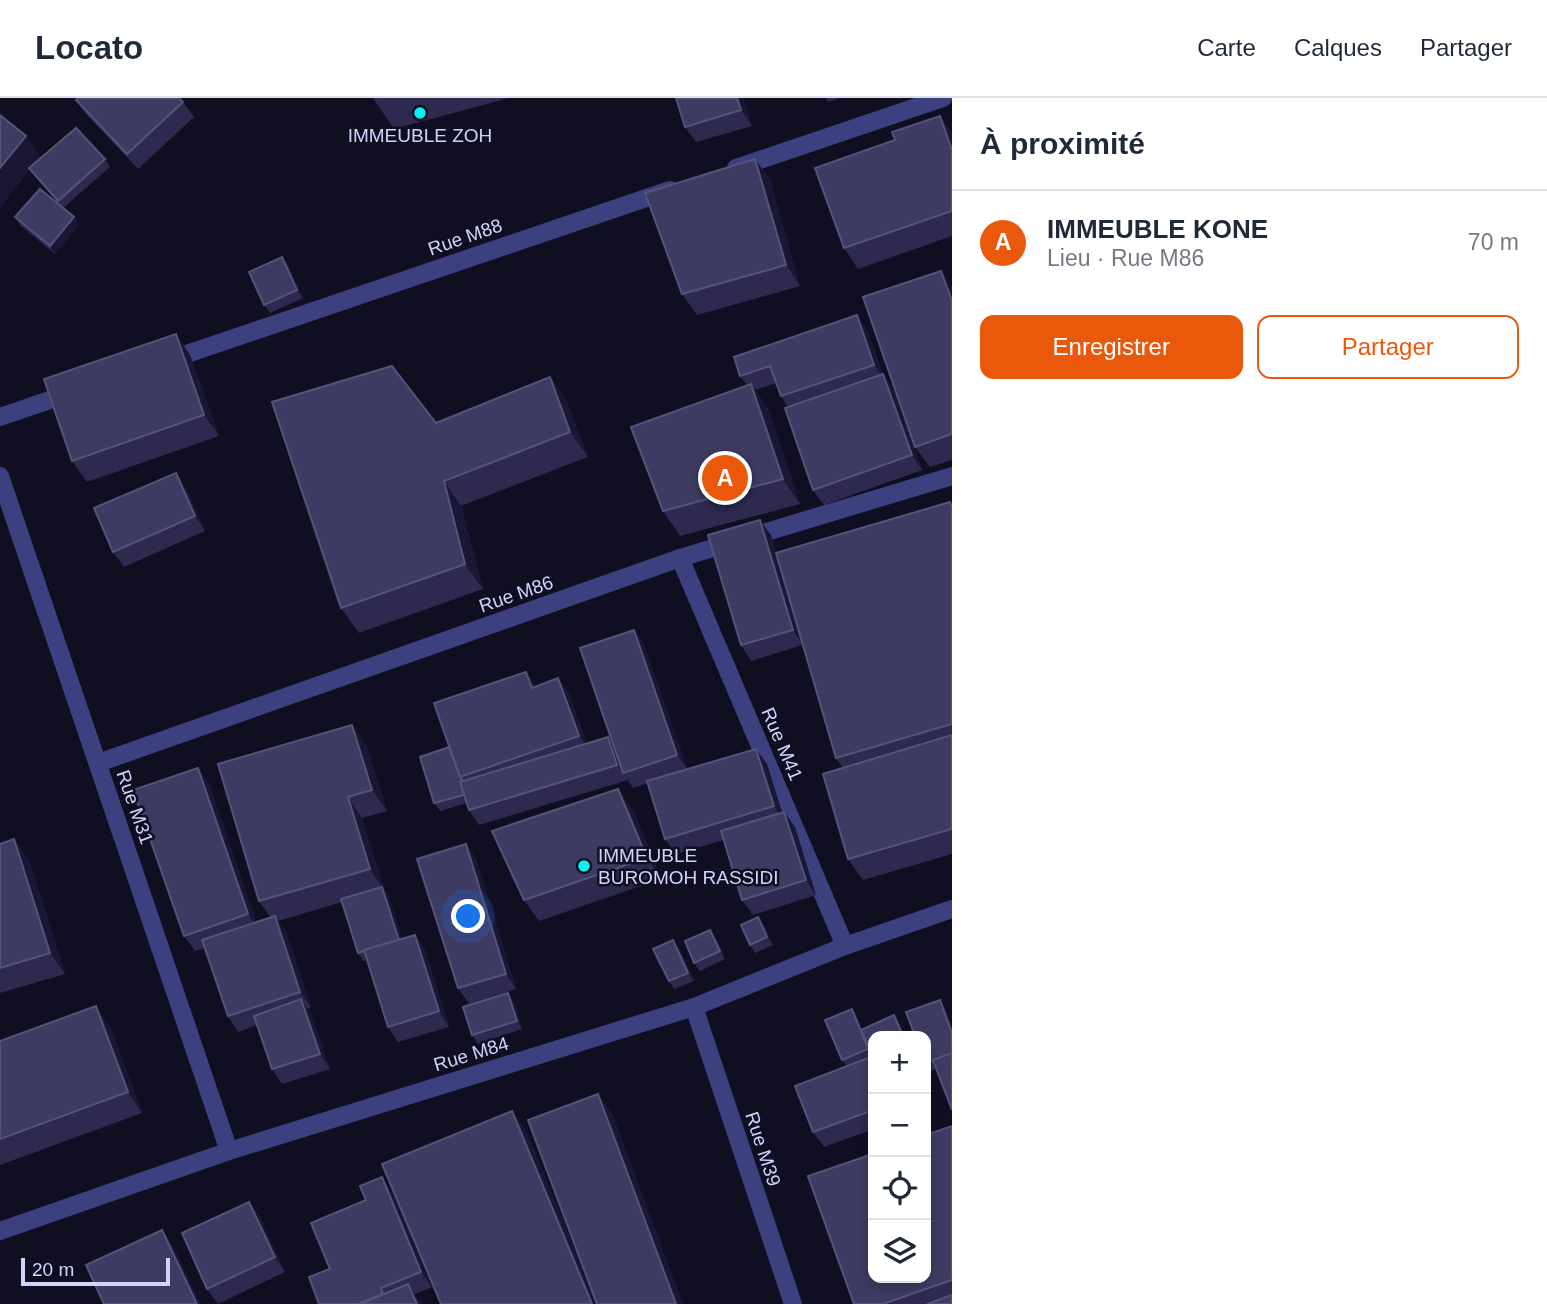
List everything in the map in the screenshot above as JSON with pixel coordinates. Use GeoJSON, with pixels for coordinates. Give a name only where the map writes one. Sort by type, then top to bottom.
{"type":"FeatureCollection","features":[{"type":"Feature","properties":{"kind":"street"},"geometry":{"type":"LineString","coordinates":[[720,173],[943,98]]}},
{"type":"Feature","properties":{"kind":"street","name":"Rue M88"},"geometry":{"type":"LineString","coordinates":[[144,368],[681,187]]}},
{"type":"Feature","properties":{"kind":"street"},"geometry":{"type":"LineString","coordinates":[[0,416],[92,386]]}},
{"type":"Feature","properties":{"kind":"street","name":"Rue M31"},"geometry":{"type":"LineString","coordinates":[[0,476],[229,1151]]}},
{"type":"Feature","properties":{"kind":"street","name":"Rue M86"},"geometry":{"type":"LineString","coordinates":[[98,763],[680,558],[952,477]]}},
{"type":"Feature","properties":{"kind":"street","name":"Rue M41"},"geometry":{"type":"LineString","coordinates":[[680,558],[845,946]]}},
{"type":"Feature","properties":{"kind":"street","name":"Rue M84"},"geometry":{"type":"LineString","coordinates":[[0,1231],[229,1151],[694,1007],[845,946],[952,909]]}},
{"type":"Feature","properties":{"kind":"street","name":"Rue M39"},"geometry":{"type":"LineString","coordinates":[[694,1007],[793,1304]]}},
{"type":"Feature","properties":{"kind":"building"},"geometry":{"type":"Polygon","coordinates":[[[179,98],[183,102],[127,154],[76,100],[179,98]]]}},
{"type":"Feature","properties":{"kind":"building"},"geometry":{"type":"Polygon","coordinates":[[[676,98],[737,98],[741,110],[685,127],[676,98]]]}},
{"type":"Feature","properties":{"kind":"building"},"geometry":{"type":"Polygon","coordinates":[[[0,115],[26,136],[0,168],[0,115]]]}},
{"type":"Feature","properties":{"kind":"building"},"geometry":{"type":"Polygon","coordinates":[[[940,116],[952,150],[952,211],[844,248],[815,168],[895,140],[892,132],[940,116]]]}},
{"type":"Feature","properties":{"kind":"building"},"geometry":{"type":"Polygon","coordinates":[[[76,128],[105,159],[58,201],[29,168],[76,128]]]}},
{"type":"Feature","properties":{"kind":"building"},"geometry":{"type":"Polygon","coordinates":[[[755,159],[786,265],[682,294],[645,193],[755,159]]]}},
{"type":"Feature","properties":{"kind":"building"},"geometry":{"type":"Polygon","coordinates":[[[40,189],[74,217],[50,246],[15,217],[40,189]]]}},
{"type":"Feature","properties":{"kind":"building"},"geometry":{"type":"Polygon","coordinates":[[[282,257],[297,290],[264,305],[249,272],[282,257]]]}},
{"type":"Feature","properties":{"kind":"building"},"geometry":{"type":"Polygon","coordinates":[[[941,271],[952,301],[952,434],[915,447],[863,297],[941,271]]]}},
{"type":"Feature","properties":{"kind":"building"},"geometry":{"type":"Polygon","coordinates":[[[857,315],[874,365],[781,396],[770,366],[740,376],[734,357],[857,315]]]}},
{"type":"Feature","properties":{"kind":"building"},"geometry":{"type":"Polygon","coordinates":[[[176,334],[204,415],[72,461],[44,379],[176,334]]]}},
{"type":"Feature","properties":{"kind":"building"},"geometry":{"type":"Polygon","coordinates":[[[392,366],[436,423],[550,377],[570,432],[444,481],[465,564],[341,608],[272,402],[392,366]]]}},
{"type":"Feature","properties":{"kind":"building"},"geometry":{"type":"Polygon","coordinates":[[[883,374],[912,455],[813,490],[785,408],[883,374]]]}},
{"type":"Feature","properties":{"kind":"building"},"geometry":{"type":"Polygon","coordinates":[[[751,384],[783,479],[663,511],[631,427],[751,384]]]}},
{"type":"Feature","properties":{"kind":"building"},"geometry":{"type":"Polygon","coordinates":[[[176,473],[195,516],[113,552],[94,508],[176,473]]]}},
{"type":"Feature","properties":{"kind":"building"},"geometry":{"type":"Polygon","coordinates":[[[950,502],[952,724],[836,758],[776,553],[950,502]]]}},
{"type":"Feature","properties":{"kind":"building"},"geometry":{"type":"Polygon","coordinates":[[[760,520],[793,630],[741,645],[708,535],[760,520]]]}},
{"type":"Feature","properties":{"kind":"building"},"geometry":{"type":"Polygon","coordinates":[[[634,630],[677,755],[623,773],[580,648],[634,630]]]}},
{"type":"Feature","properties":{"kind":"building"},"geometry":{"type":"Polygon","coordinates":[[[526,672],[532,688],[558,678],[579,736],[460,777],[434,703],[526,672]]]}},
{"type":"Feature","properties":{"kind":"building"},"geometry":{"type":"Polygon","coordinates":[[[352,725],[372,790],[348,797],[370,869],[259,901],[218,764],[352,725]]]}},
{"type":"Feature","properties":{"kind":"building"},"geometry":{"type":"Polygon","coordinates":[[[952,735],[952,829],[848,859],[823,774],[952,735]]]}},
{"type":"Feature","properties":{"kind":"building"},"geometry":{"type":"Polygon","coordinates":[[[608,737],[617,765],[469,810],[460,782],[608,737]]]}},
{"type":"Feature","properties":{"kind":"building"},"geometry":{"type":"Polygon","coordinates":[[[449,747],[463,781],[460,782],[464,795],[434,803],[420,757],[449,747]]]}},
{"type":"Feature","properties":{"kind":"building"},"geometry":{"type":"Polygon","coordinates":[[[756,749],[774,806],[665,839],[647,781],[756,749]]]}},
{"type":"Feature","properties":{"kind":"building"},"geometry":{"type":"Polygon","coordinates":[[[198,768],[248,914],[184,936],[133,790],[198,768]]]}},
{"type":"Feature","properties":{"kind":"building","name":"IMMEUBLE BUROMOH RASSIDI"},"geometry":{"type":"Polygon","coordinates":[[[618,789],[647,858],[524,900],[492,831],[618,789]]]}},
{"type":"Feature","properties":{"kind":"building"},"geometry":{"type":"Polygon","coordinates":[[[784,812],[806,880],[742,900],[721,831],[784,812]]]}},
{"type":"Feature","properties":{"kind":"building"},"geometry":{"type":"Polygon","coordinates":[[[14,839],[50,953],[0,968],[0,844],[14,839]]]}},
{"type":"Feature","properties":{"kind":"building"},"geometry":{"type":"Polygon","coordinates":[[[466,844],[506,974],[458,988],[417,859],[466,844]]]}},
{"type":"Feature","properties":{"kind":"building"},"geometry":{"type":"Polygon","coordinates":[[[382,887],[399,940],[358,953],[341,899],[382,887]]]}},
{"type":"Feature","properties":{"kind":"building"},"geometry":{"type":"Polygon","coordinates":[[[275,916],[300,992],[228,1016],[202,940],[275,916]]]}},
{"type":"Feature","properties":{"kind":"building"},"geometry":{"type":"Polygon","coordinates":[[[758,917],[767,937],[750,945],[741,925],[758,917]]]}},
{"type":"Feature","properties":{"kind":"building"},"geometry":{"type":"Polygon","coordinates":[[[710,930],[720,951],[694,963],[685,941],[710,930]]]}},
{"type":"Feature","properties":{"kind":"building"},"geometry":{"type":"Polygon","coordinates":[[[415,935],[439,1011],[388,1027],[364,950],[415,935]]]}},
{"type":"Feature","properties":{"kind":"building"},"geometry":{"type":"Polygon","coordinates":[[[673,940],[688,973],[669,981],[653,949],[673,940]]]}},
{"type":"Feature","properties":{"kind":"building"},"geometry":{"type":"Polygon","coordinates":[[[508,993],[517,1021],[472,1035],[463,1007],[508,993]]]}},
{"type":"Feature","properties":{"kind":"building"},"geometry":{"type":"Polygon","coordinates":[[[301,999],[320,1054],[272,1069],[254,1016],[301,999]]]}},
{"type":"Feature","properties":{"kind":"building"},"geometry":{"type":"Polygon","coordinates":[[[940,1000],[952,1033],[952,1053],[931,1061],[931,1031],[913,1031],[906,1012],[940,1000]]]}},
{"type":"Feature","properties":{"kind":"building"},"geometry":{"type":"Polygon","coordinates":[[[96,1006],[128,1092],[0,1139],[0,1041],[96,1006]]]}},
{"type":"Feature","properties":{"kind":"building"},"geometry":{"type":"Polygon","coordinates":[[[852,1009],[868,1049],[842,1060],[825,1020],[852,1009]]]}},
{"type":"Feature","properties":{"kind":"building"},"geometry":{"type":"Polygon","coordinates":[[[894,1015],[901,1031],[868,1031],[868,1045],[861,1030],[894,1015]]]}},
{"type":"Feature","properties":{"kind":"building"},"geometry":{"type":"Polygon","coordinates":[[[952,1053],[952,1110],[933,1060],[952,1053]]]}},
{"type":"Feature","properties":{"kind":"building"},"geometry":{"type":"Polygon","coordinates":[[[868,1058],[868,1112],[813,1132],[795,1086],[868,1058]]]}},
{"type":"Feature","properties":{"kind":"building"},"geometry":{"type":"Polygon","coordinates":[[[598,1094],[676,1304],[597,1304],[528,1120],[598,1094]]]}},
{"type":"Feature","properties":{"kind":"building"},"geometry":{"type":"Polygon","coordinates":[[[512,1111],[592,1304],[441,1304],[382,1164],[512,1111]]]}},
{"type":"Feature","properties":{"kind":"building"},"geometry":{"type":"Polygon","coordinates":[[[952,1126],[952,1280],[883,1304],[854,1304],[808,1176],[868,1156],[868,1283],[931,1283],[931,1133],[952,1126]]]}},
{"type":"Feature","properties":{"kind":"building"},"geometry":{"type":"Polygon","coordinates":[[[382,1177],[421,1272],[381,1288],[383,1294],[358,1304],[319,1304],[309,1277],[330,1269],[311,1223],[366,1200],[360,1186],[382,1177]]]}},
{"type":"Feature","properties":{"kind":"building"},"geometry":{"type":"Polygon","coordinates":[[[249,1202],[275,1257],[207,1289],[182,1233],[249,1202]]]}},
{"type":"Feature","properties":{"kind":"building"},"geometry":{"type":"Polygon","coordinates":[[[162,1230],[197,1304],[104,1304],[86,1265],[162,1230]]]}},
{"type":"Feature","properties":{"kind":"building"},"geometry":{"type":"Polygon","coordinates":[[[408,1284],[417,1304],[360,1304],[408,1284]]]}},
{"type":"Feature","properties":{"kind":"building"},"geometry":{"type":"Polygon","coordinates":[[[952,1295],[952,1304],[927,1304],[952,1295]]]}},
{"type":"Feature","properties":{"kind":"place","name":"IMMEUBLE ZOH"},"geometry":{"type":"Point","coordinates":[420,113]}},
{"type":"Feature","properties":{"kind":"place","name":"IMMEUBLE KONE"},"geometry":{"type":"Point","coordinates":[725,478]}},
{"type":"Feature","properties":{"kind":"place","name":"IMMEUBLE BUROMOH RASSIDI"},"geometry":{"type":"Point","coordinates":[584,866]}}]}
